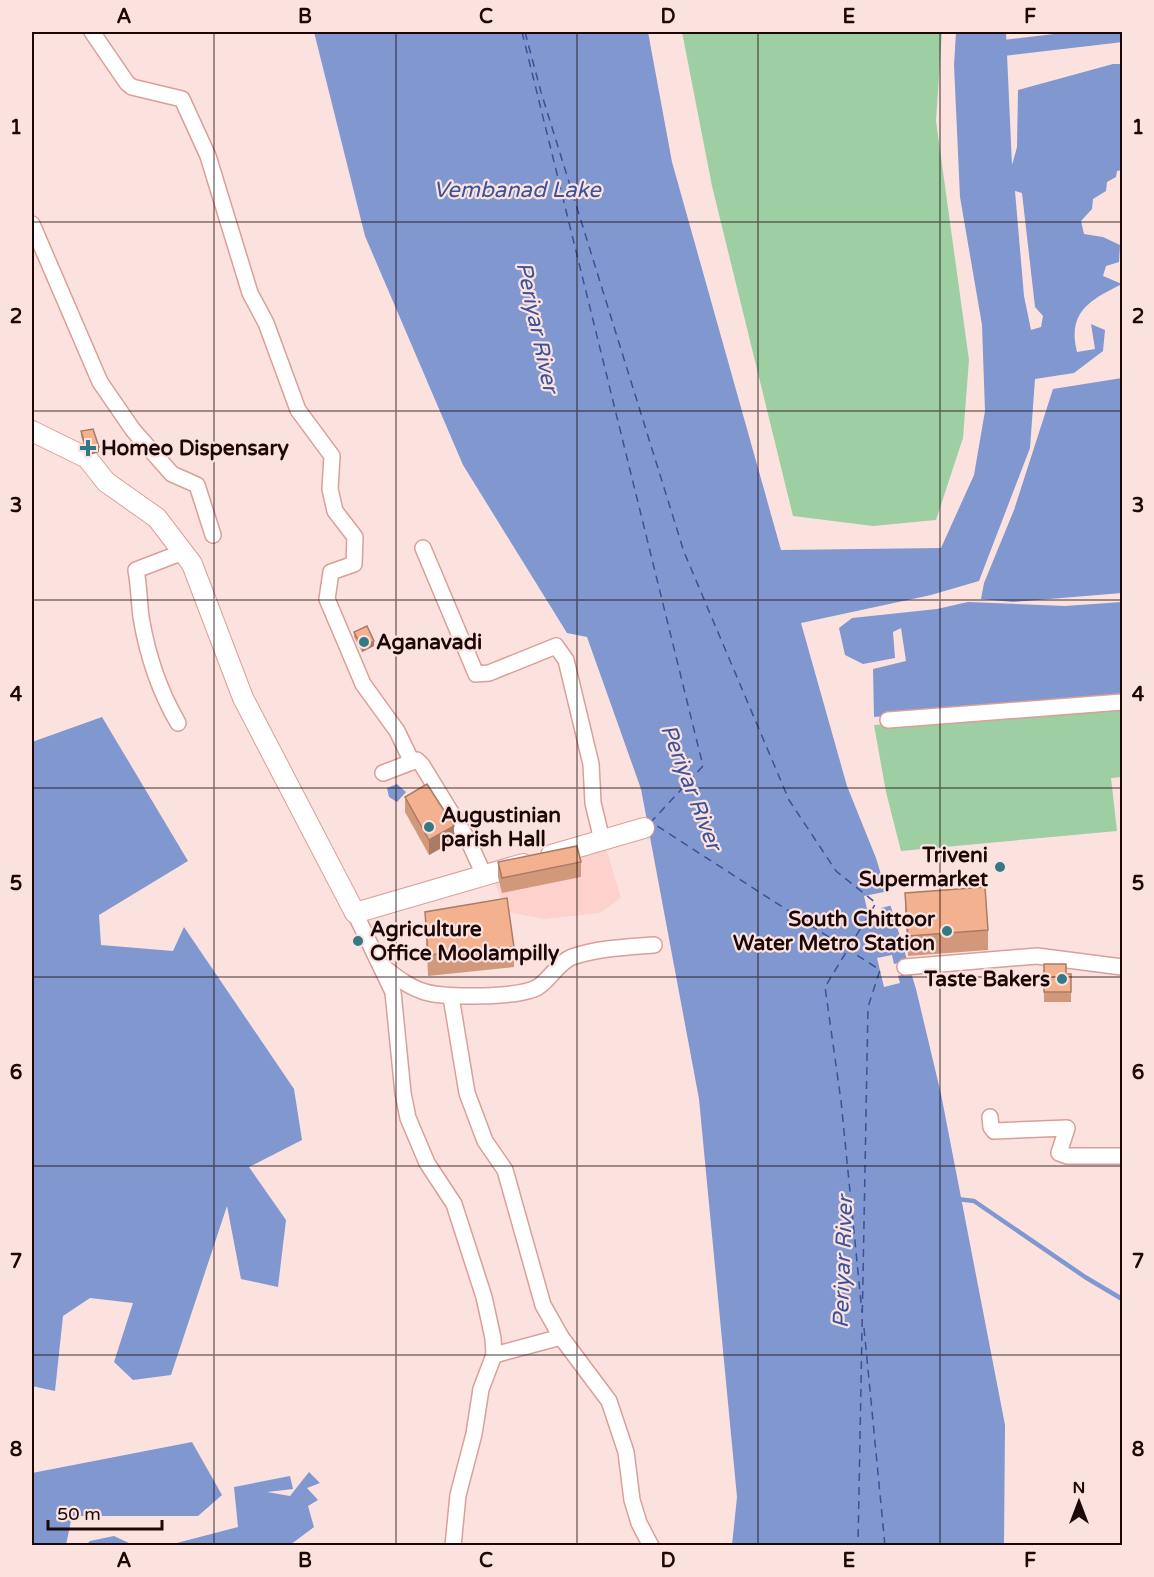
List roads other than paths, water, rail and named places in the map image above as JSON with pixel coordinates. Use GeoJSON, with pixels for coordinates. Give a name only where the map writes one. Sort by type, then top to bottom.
{"type":"FeatureCollection","features":[{"type":"Feature","properties":{"kind":"street"},"geometry":{"type":"LineString","coordinates":[[92,32],[132,87],[182,99],[188,108],[208,156],[250,292],[270,332],[298,410],[332,456],[330,489],[335,512],[356,537],[354,564],[331,572],[327,599],[363,684],[397,731],[412,762]]}},
{"type":"Feature","properties":{"kind":"street"},"geometry":{"type":"LineString","coordinates":[[32,224],[100,382],[133,430],[172,474],[196,485],[213,535]]}},
{"type":"Feature","properties":{"kind":"street"},"geometry":{"type":"LineString","coordinates":[[32,431],[33,434],[87,458],[106,482],[156,518],[192,564],[243,698],[355,913],[393,992],[403,1094],[408,1118],[427,1163],[454,1204],[464,1231],[484,1297],[494,1355],[476,1409],[474,1434],[458,1495],[453,1545]]}},
{"type":"Feature","properties":{"kind":"street"},"geometry":{"type":"LineString","coordinates":[[423,548],[476,674],[489,673],[556,646],[566,660],[591,764],[593,803],[602,840]]}},
{"type":"Feature","properties":{"kind":"street"},"geometry":{"type":"LineString","coordinates":[[178,723],[168,706],[151,654],[141,617],[136,570],[183,552]]}},
{"type":"Feature","properties":{"kind":"street"},"geometry":{"type":"LineString","coordinates":[[888,720],[1122,702]]}},
{"type":"Feature","properties":{"kind":"street"},"geometry":{"type":"LineString","coordinates":[[383,773],[417,760],[422,765],[469,842],[484,875]]}},
{"type":"Feature","properties":{"kind":"street"},"geometry":{"type":"LineString","coordinates":[[355,913],[644,828]]}},
{"type":"Feature","properties":{"kind":"street"},"geometry":{"type":"LineString","coordinates":[[381,966],[405,983],[423,992],[451,997],[510,993],[536,988],[569,958],[627,946],[654,945]]}},
{"type":"Feature","properties":{"kind":"street"},"geometry":{"type":"LineString","coordinates":[[905,967],[1037,956],[1122,967]]}},
{"type":"Feature","properties":{"kind":"street"},"geometry":{"type":"LineString","coordinates":[[451,997],[467,1093],[485,1142],[505,1170],[543,1305],[561,1337],[609,1401],[626,1452],[635,1512],[651,1545]]}},
{"type":"Feature","properties":{"kind":"street"},"geometry":{"type":"LineString","coordinates":[[990,1117],[994,1131],[1067,1128],[1059,1153],[1067,1156],[1122,1156]]}},
{"type":"Feature","properties":{"kind":"street"},"geometry":{"type":"LineString","coordinates":[[494,1355],[561,1337]]}},
{"type":"Feature","properties":{"kind":"water","name":"Vembanad Lake"},"geometry":{"type":"Polygon","coordinates":[[[314,32],[648,32],[672,162],[781,550],[941,548],[974,475],[985,411],[982,325],[960,197],[954,65],[956,32],[1006,32],[1012,165],[1017,147],[1018,90],[1113,64],[1122,64],[1122,170],[1117,171],[1116,177],[1107,182],[1106,191],[1093,199],[1092,209],[1081,221],[1084,234],[1103,237],[1120,245],[1119,262],[1106,266],[1103,276],[1122,284],[1091,302],[1078,317],[1075,327],[1077,352],[1095,349],[1091,324],[1105,330],[1103,351],[1074,373],[1035,379],[1030,448],[979,581],[931,595],[801,623],[847,786],[876,858],[916,989],[941,1094],[1005,1425],[1004,1545],[732,1545],[737,1497],[699,1099],[641,789],[587,637],[567,633],[463,465],[365,236],[314,32]],[[1015,191],[1024,296],[1031,330],[1041,327],[1043,316],[1035,307],[1022,193],[1015,191]]]}},
{"type":"Feature","properties":{"kind":"water"},"geometry":{"type":"Polygon","coordinates":[[[1122,378],[1122,593],[1013,602],[981,599],[984,583],[1014,510],[1053,389],[1122,378]]]}},
{"type":"Feature","properties":{"kind":"water"},"geometry":{"type":"Polygon","coordinates":[[[968,602],[1065,606],[1122,602],[1122,697],[874,717],[873,669],[906,661],[901,628],[893,632],[895,658],[863,664],[845,655],[839,628],[852,618],[937,609],[968,602]]]}},
{"type":"Feature","properties":{"kind":"water"},"geometry":{"type":"Polygon","coordinates":[[[102,717],[188,861],[99,915],[101,945],[173,951],[184,927],[294,1089],[302,1140],[249,1167],[286,1220],[278,1287],[241,1279],[227,1206],[171,1375],[133,1380],[114,1362],[133,1303],[90,1298],[63,1316],[55,1391],[32,1386],[32,742],[102,717]]]}},
{"type":"Feature","properties":{"kind":"water"},"geometry":{"type":"Polygon","coordinates":[[[397,784],[406,792],[397,802],[389,797],[387,788],[397,784]]]}},
{"type":"Feature","properties":{"kind":"water"},"geometry":{"type":"Polygon","coordinates":[[[192,1442],[222,1495],[198,1516],[72,1516],[66,1545],[32,1545],[32,1473],[192,1442]]]}},
{"type":"Feature","properties":{"kind":"water"},"geometry":{"type":"Polygon","coordinates":[[[309,1472],[320,1483],[307,1488],[318,1500],[308,1506],[314,1527],[290,1545],[169,1545],[238,1527],[234,1487],[290,1476],[293,1489],[267,1492],[290,1496],[309,1472]]]}},
{"type":"Feature","properties":{"kind":"water"},"geometry":{"type":"Polygon","coordinates":[[[114,1536],[133,1545],[86,1545],[90,1541],[114,1536]]]}},
{"type":"Feature","properties":{"kind":"waterway"},"geometry":{"type":"LineString","coordinates":[[986,50],[1122,34]]}},
{"type":"Feature","properties":{"kind":"waterway"},"geometry":{"type":"LineString","coordinates":[[957,1199],[974,1201],[1085,1277],[1122,1299]]}},
{"type":"Feature","properties":{"kind":"place","name":"Homeo Dispensary"},"geometry":{"type":"Point","coordinates":[88,448]}},
{"type":"Feature","properties":{"kind":"place","name":"Aganavadi"},"geometry":{"type":"Point","coordinates":[364,642]}},
{"type":"Feature","properties":{"kind":"place","name":"Augustinian parish Hall"},"geometry":{"type":"Point","coordinates":[429,827]}},
{"type":"Feature","properties":{"kind":"place","name":"Triveni Supermarket"},"geometry":{"type":"Point","coordinates":[1000,867]}},
{"type":"Feature","properties":{"kind":"place","name":"South Chittoor Water Metro Station"},"geometry":{"type":"Point","coordinates":[947,931]}},
{"type":"Feature","properties":{"kind":"place","name":"Agriculture Office Moolampilly"},"geometry":{"type":"Point","coordinates":[358,941]}},
{"type":"Feature","properties":{"kind":"place","name":"Taste Bakers"},"geometry":{"type":"Point","coordinates":[1062,979]}},
{"type":"Feature","properties":{"kind":"water label","name":"Periyar River"},"geometry":{"type":"Point","coordinates":[538,327]}},
{"type":"Feature","properties":{"kind":"water label","name":"Periyar River"},"geometry":{"type":"Point","coordinates":[692,787]}},
{"type":"Feature","properties":{"kind":"water label","name":"Periyar River"},"geometry":{"type":"Point","coordinates":[842,1262]}}]}
